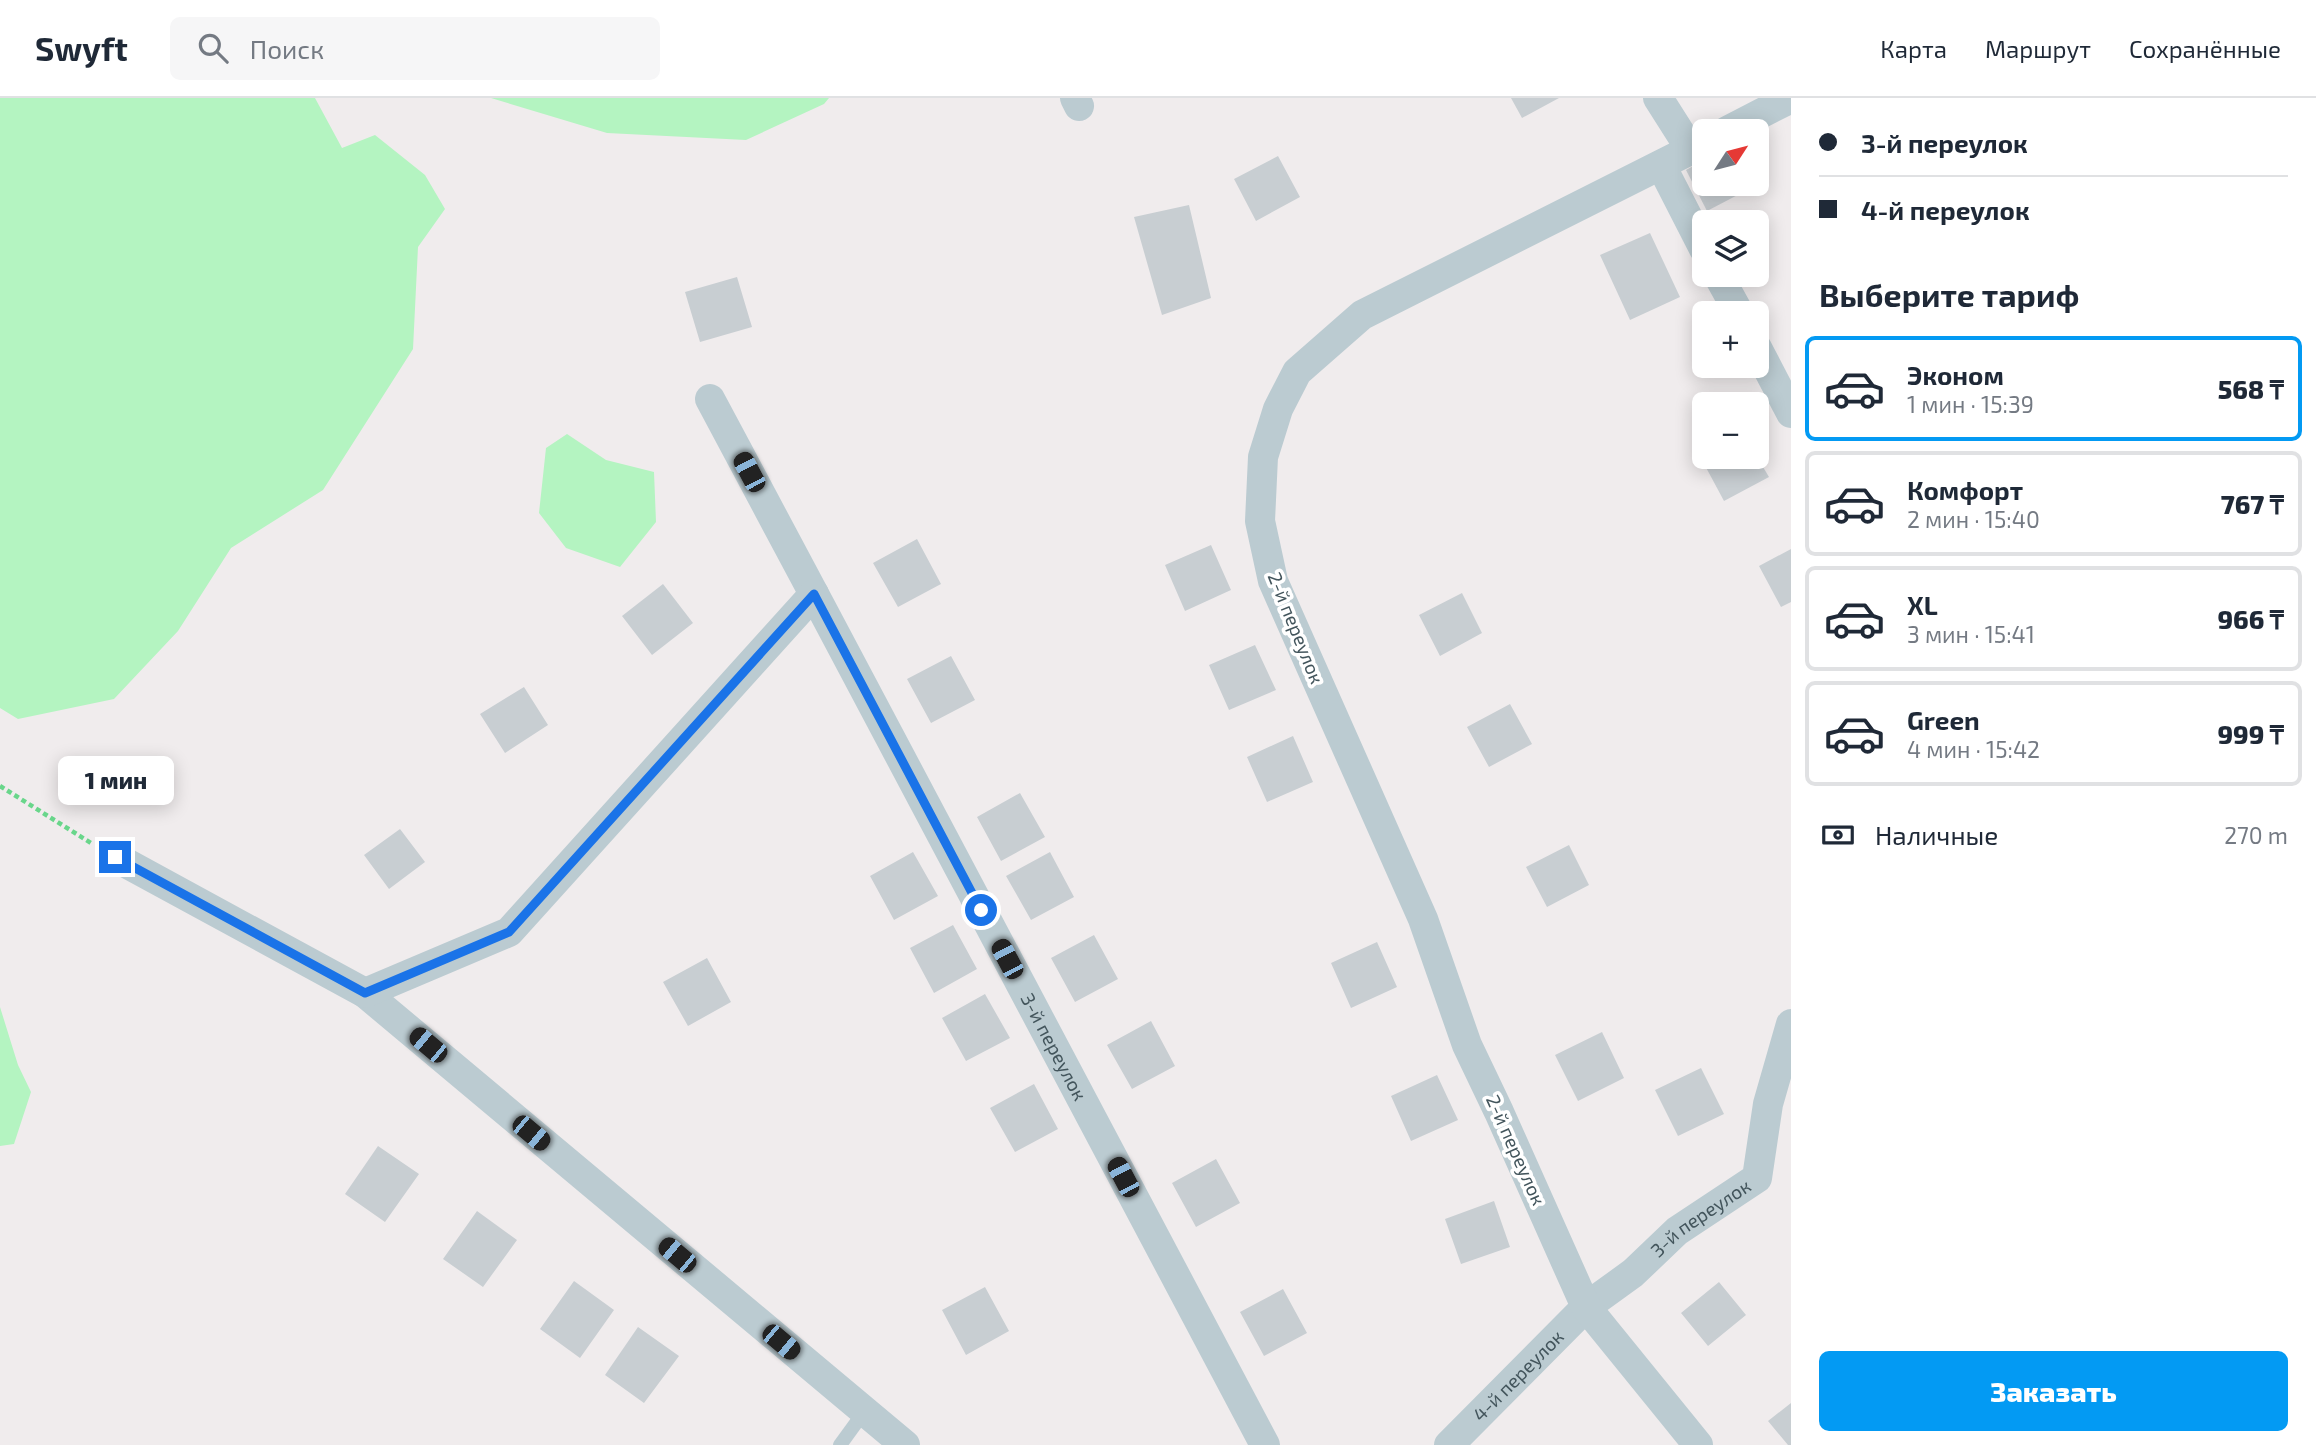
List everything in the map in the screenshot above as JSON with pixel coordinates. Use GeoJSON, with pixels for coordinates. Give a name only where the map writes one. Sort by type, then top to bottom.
{"type":"FeatureCollection","features":[{"type":"Feature","properties":{"kind":"street"},"geometry":{"type":"LineString","coordinates":[[1658,98],[1692,139]]}},
{"type":"Feature","properties":{"kind":"street"},"geometry":{"type":"LineString","coordinates":[[1750,119],[1791,98]]}},
{"type":"Feature","properties":{"kind":"street","name":"2-й переулок"},"geometry":{"type":"LineString","coordinates":[[1692,149],[1362,316],[1297,372],[1278,409],[1263,457],[1261,521],[1273,581],[1423,919],[1467,1045],[1586,1307],[1698,1445]]}},
{"type":"Feature","properties":{"kind":"street"},"geometry":{"type":"LineString","coordinates":[[1661,165],[1692,225]]}},
{"type":"Feature","properties":{"kind":"street"},"geometry":{"type":"LineString","coordinates":[[1769,371],[1791,413]]}},
{"type":"Feature","properties":{"kind":"street","name":"3-й переулок"},"geometry":{"type":"LineString","coordinates":[[710,398],[1265,1445]]}},
{"type":"Feature","properties":{"kind":"street"},"geometry":{"type":"LineString","coordinates":[[365,993],[509,932],[814,594]]}},
{"type":"Feature","properties":{"kind":"street"},"geometry":{"type":"LineString","coordinates":[[115,857],[365,993],[905,1445]]}},
{"type":"Feature","properties":{"kind":"street","name":"3-й переулок"},"geometry":{"type":"LineString","coordinates":[[1586,1307],[1633,1273],[1677,1231],[1757,1178],[1768,1104],[1791,1024]]}},
{"type":"Feature","properties":{"kind":"street","name":"4-й переулок"},"geometry":{"type":"LineString","coordinates":[[1449,1445],[1586,1307]]}},
{"type":"Feature","properties":{"kind":"lane"},"geometry":{"type":"LineString","coordinates":[[840,1445],[864,1412]]}},
{"type":"Feature","properties":{"kind":"path"},"geometry":{"type":"LineString","coordinates":[[0,786],[115,857]]}},
{"type":"Feature","properties":{"kind":"green space"},"geometry":{"type":"Polygon","coordinates":[[[0,98],[315,98],[342,148],[375,135],[425,175],[445,209],[418,247],[413,349],[323,490],[231,548],[178,631],[114,699],[18,719],[0,708],[0,98]]]}},
{"type":"Feature","properties":{"kind":"green space"},"geometry":{"type":"Polygon","coordinates":[[[491,98],[829,98],[824,104],[746,140],[607,133],[491,98]]]}},
{"type":"Feature","properties":{"kind":"green space"},"geometry":{"type":"Polygon","coordinates":[[[567,434],[606,460],[654,472],[656,522],[620,567],[566,548],[539,513],[546,448],[567,434]]]}},
{"type":"Feature","properties":{"kind":"green space"},"geometry":{"type":"Polygon","coordinates":[[[0,1007],[18,1065],[31,1092],[14,1144],[0,1146],[0,1007]]]}},
{"type":"Feature","properties":{"kind":"building"},"geometry":{"type":"Polygon","coordinates":[[[1511,98],[1559,98],[1522,118],[1511,98]]]}},
{"type":"Feature","properties":{"kind":"building"},"geometry":{"type":"Polygon","coordinates":[[[1278,156],[1300,197],[1256,221],[1234,179],[1278,156]]]}},
{"type":"Feature","properties":{"kind":"building"},"geometry":{"type":"Polygon","coordinates":[[[1692,167],[1692,182],[1686,170],[1692,167]]]}},
{"type":"Feature","properties":{"kind":"building"},"geometry":{"type":"Polygon","coordinates":[[[1699,196],[1736,196],[1709,210],[1699,196]]]}},
{"type":"Feature","properties":{"kind":"building"},"geometry":{"type":"Polygon","coordinates":[[[1189,205],[1211,298],[1162,315],[1134,217],[1189,205]]]}},
{"type":"Feature","properties":{"kind":"building"},"geometry":{"type":"Polygon","coordinates":[[[1650,233],[1680,297],[1630,320],[1600,255],[1650,233]]]}},
{"type":"Feature","properties":{"kind":"building"},"geometry":{"type":"Polygon","coordinates":[[[737,277],[752,327],[700,342],[685,292],[737,277]]]}},
{"type":"Feature","properties":{"kind":"building"},"geometry":{"type":"Polygon","coordinates":[[[1707,469],[1764,469],[1769,477],[1724,501],[1707,469]]]}},
{"type":"Feature","properties":{"kind":"building"},"geometry":{"type":"Polygon","coordinates":[[[917,539],[941,584],[898,607],[873,563],[917,539]]]}},
{"type":"Feature","properties":{"kind":"building"},"geometry":{"type":"Polygon","coordinates":[[[1211,545],[1231,590],[1185,611],[1165,565],[1211,545]]]}},
{"type":"Feature","properties":{"kind":"building"},"geometry":{"type":"Polygon","coordinates":[[[1791,549],[1791,602],[1781,607],[1759,566],[1791,549]]]}},
{"type":"Feature","properties":{"kind":"building"},"geometry":{"type":"Polygon","coordinates":[[[663,584],[693,623],[652,655],[622,616],[663,584]]]}},
{"type":"Feature","properties":{"kind":"building"},"geometry":{"type":"Polygon","coordinates":[[[1462,593],[1482,633],[1440,656],[1419,615],[1462,593]]]}},
{"type":"Feature","properties":{"kind":"building"},"geometry":{"type":"Polygon","coordinates":[[[1255,645],[1276,690],[1229,710],[1209,665],[1255,645]]]}},
{"type":"Feature","properties":{"kind":"building"},"geometry":{"type":"Polygon","coordinates":[[[951,656],[975,700],[931,723],[907,679],[951,656]]]}},
{"type":"Feature","properties":{"kind":"building"},"geometry":{"type":"Polygon","coordinates":[[[524,687],[548,725],[505,753],[480,714],[524,687]]]}},
{"type":"Feature","properties":{"kind":"building"},"geometry":{"type":"Polygon","coordinates":[[[1510,704],[1532,744],[1489,767],[1467,727],[1510,704]]]}},
{"type":"Feature","properties":{"kind":"building"},"geometry":{"type":"Polygon","coordinates":[[[1293,736],[1313,782],[1267,802],[1247,757],[1293,736]]]}},
{"type":"Feature","properties":{"kind":"building"},"geometry":{"type":"Polygon","coordinates":[[[1020,793],[1045,837],[1001,861],[977,817],[1020,793]]]}},
{"type":"Feature","properties":{"kind":"building"},"geometry":{"type":"Polygon","coordinates":[[[400,829],[425,862],[389,889],[364,855],[400,829]]]}},
{"type":"Feature","properties":{"kind":"building"},"geometry":{"type":"Polygon","coordinates":[[[1569,845],[1589,885],[1547,907],[1526,867],[1569,845]]]}},
{"type":"Feature","properties":{"kind":"building"},"geometry":{"type":"Polygon","coordinates":[[[913,852],[938,896],[894,920],[870,876],[913,852]]]}},
{"type":"Feature","properties":{"kind":"building"},"geometry":{"type":"Polygon","coordinates":[[[1050,852],[1074,897],[1031,920],[1006,876],[1050,852]]]}},
{"type":"Feature","properties":{"kind":"building"},"geometry":{"type":"Polygon","coordinates":[[[953,925],[977,969],[934,993],[910,948],[953,925]]]}},
{"type":"Feature","properties":{"kind":"building"},"geometry":{"type":"Polygon","coordinates":[[[1094,935],[1118,979],[1075,1002],[1051,958],[1094,935]]]}},
{"type":"Feature","properties":{"kind":"building"},"geometry":{"type":"Polygon","coordinates":[[[1377,942],[1397,987],[1351,1008],[1331,963],[1377,942]]]}},
{"type":"Feature","properties":{"kind":"building"},"geometry":{"type":"Polygon","coordinates":[[[707,958],[731,1002],[688,1026],[663,982],[707,958]]]}},
{"type":"Feature","properties":{"kind":"building"},"geometry":{"type":"Polygon","coordinates":[[[985,994],[1010,1038],[966,1061],[942,1018],[985,994]]]}},
{"type":"Feature","properties":{"kind":"building"},"geometry":{"type":"Polygon","coordinates":[[[1151,1021],[1175,1066],[1132,1089],[1107,1045],[1151,1021]]]}},
{"type":"Feature","properties":{"kind":"building"},"geometry":{"type":"Polygon","coordinates":[[[1602,1032],[1624,1078],[1578,1101],[1555,1055],[1602,1032]]]}},
{"type":"Feature","properties":{"kind":"building"},"geometry":{"type":"Polygon","coordinates":[[[1701,1068],[1724,1114],[1678,1136],[1655,1090],[1701,1068]]]}},
{"type":"Feature","properties":{"kind":"building"},"geometry":{"type":"Polygon","coordinates":[[[1437,1075],[1458,1120],[1411,1141],[1391,1096],[1437,1075]]]}},
{"type":"Feature","properties":{"kind":"building"},"geometry":{"type":"Polygon","coordinates":[[[1034,1084],[1058,1129],[1015,1152],[990,1108],[1034,1084]]]}},
{"type":"Feature","properties":{"kind":"building"},"geometry":{"type":"Polygon","coordinates":[[[378,1146],[419,1174],[385,1222],[345,1194],[378,1146]]]}},
{"type":"Feature","properties":{"kind":"building"},"geometry":{"type":"Polygon","coordinates":[[[1216,1159],[1240,1203],[1196,1227],[1172,1183],[1216,1159]]]}},
{"type":"Feature","properties":{"kind":"building"},"geometry":{"type":"Polygon","coordinates":[[[1494,1201],[1510,1247],[1461,1264],[1445,1219],[1494,1201]]]}},
{"type":"Feature","properties":{"kind":"building"},"geometry":{"type":"Polygon","coordinates":[[[477,1211],[517,1240],[483,1287],[443,1259],[477,1211]]]}},
{"type":"Feature","properties":{"kind":"building"},"geometry":{"type":"Polygon","coordinates":[[[574,1281],[614,1310],[580,1358],[540,1329],[574,1281]]]}},
{"type":"Feature","properties":{"kind":"building"},"geometry":{"type":"Polygon","coordinates":[[[1719,1282],[1746,1315],[1708,1346],[1681,1313],[1719,1282]]]}},
{"type":"Feature","properties":{"kind":"building"},"geometry":{"type":"Polygon","coordinates":[[[985,1287],[1009,1331],[966,1355],[942,1310],[985,1287]]]}},
{"type":"Feature","properties":{"kind":"building"},"geometry":{"type":"Polygon","coordinates":[[[1283,1289],[1307,1333],[1264,1356],[1240,1312],[1283,1289]]]}},
{"type":"Feature","properties":{"kind":"building"},"geometry":{"type":"Polygon","coordinates":[[[638,1327],[679,1356],[644,1403],[605,1375],[638,1327]]]}},
{"type":"Feature","properties":{"kind":"building"},"geometry":{"type":"Polygon","coordinates":[[[1791,1403],[1791,1445],[1788,1445],[1768,1421],[1791,1403]]]}},
{"type":"Feature","properties":{"kind":"route"},"geometry":{"type":"LineString","coordinates":[[115,857],[365,993],[509,932],[814,594],[981,910]]}}]}
